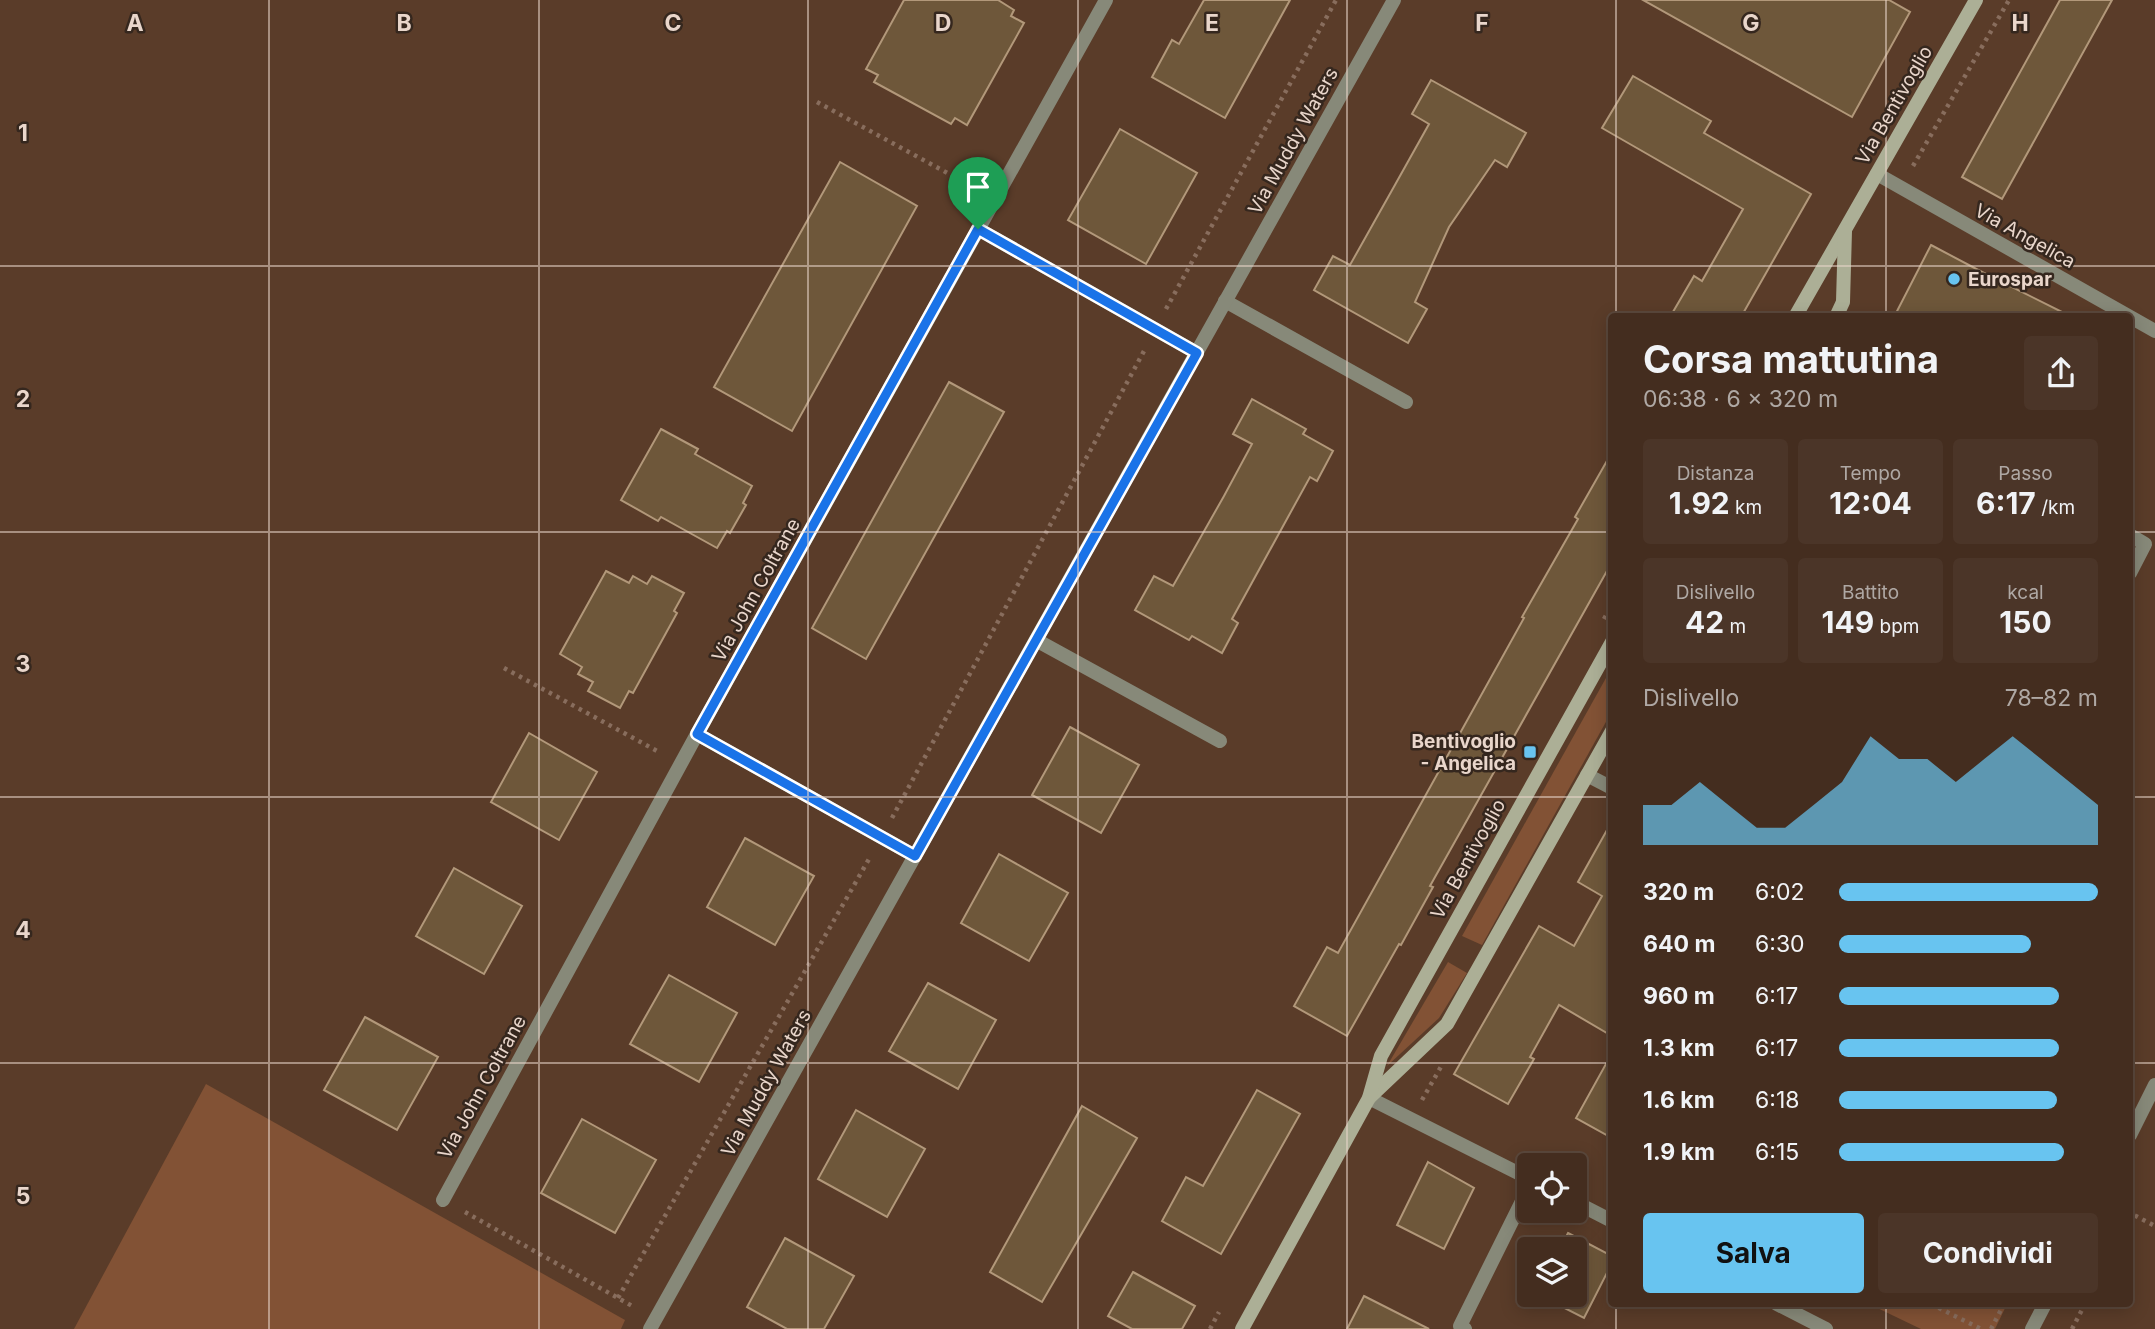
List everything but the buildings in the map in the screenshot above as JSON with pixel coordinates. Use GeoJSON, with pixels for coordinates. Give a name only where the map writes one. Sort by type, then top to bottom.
{"type":"FeatureCollection","features":[{"type":"Feature","properties":{"kind":"street","name":"Via John Coltrane"},"geometry":{"type":"LineString","coordinates":[[443,1200],[697,734],[1106,0]]}},
{"type":"Feature","properties":{"kind":"street","name":"Via Muddy Waters"},"geometry":{"type":"LineString","coordinates":[[653,1324],[1394,0]]}},
{"type":"Feature","properties":{"kind":"street","name":"Via Bentivoglio"},"geometry":{"type":"LineString","coordinates":[[1798,313],[1976,0]]}},
{"type":"Feature","properties":{"kind":"street","name":"Via Angelica"},"geometry":{"type":"LineString","coordinates":[[1877,174],[2123,313]]}},
{"type":"Feature","properties":{"kind":"street"},"geometry":{"type":"LineString","coordinates":[[978,229],[1197,353]]}},
{"type":"Feature","properties":{"kind":"street","name":"Via Bentivoglio"},"geometry":{"type":"LineString","coordinates":[[1838,313],[1843,302],[1845,230]]}},
{"type":"Feature","properties":{"kind":"street"},"geometry":{"type":"LineString","coordinates":[[1225,301],[1406,402]]}},
{"type":"Feature","properties":{"kind":"street","name":"Via Angelica"},"geometry":{"type":"LineString","coordinates":[[2133,319],[2155,331]]}},
{"type":"Feature","properties":{"kind":"street"},"geometry":{"type":"LineString","coordinates":[[2133,537],[2145,544],[2133,567]]}},
{"type":"Feature","properties":{"kind":"street"},"geometry":{"type":"LineString","coordinates":[[1036,640],[1220,741]]}},
{"type":"Feature","properties":{"kind":"street","name":"Via Bentivoglio"},"geometry":{"type":"LineString","coordinates":[[1242,1329],[1370,1098],[1381,1056],[1608,649]]}},
{"type":"Feature","properties":{"kind":"street"},"geometry":{"type":"LineString","coordinates":[[697,734],[915,856]]}},
{"type":"Feature","properties":{"kind":"street","name":"Via Bentivoglio"},"geometry":{"type":"LineString","coordinates":[[1370,1098],[1447,1024],[1608,738]]}},
{"type":"Feature","properties":{"kind":"street"},"geometry":{"type":"LineString","coordinates":[[1587,775],[1608,786]]}},
{"type":"Feature","properties":{"kind":"street"},"geometry":{"type":"LineString","coordinates":[[2133,1129],[2155,1085]]}},
{"type":"Feature","properties":{"kind":"street"},"geometry":{"type":"LineString","coordinates":[[1370,1098],[1517,1172]]}},
{"type":"Feature","properties":{"kind":"street"},"geometry":{"type":"LineString","coordinates":[[1587,1208],[1608,1218]]}},
{"type":"Feature","properties":{"kind":"street"},"geometry":{"type":"LineString","coordinates":[[1465,1329],[1460,1326],[1517,1211]]}},
{"type":"Feature","properties":{"kind":"street"},"geometry":{"type":"LineString","coordinates":[[1783,1307],[1826,1329]]}},
{"type":"Feature","properties":{"kind":"street"},"geometry":{"type":"LineString","coordinates":[[2032,1329],[2043,1307]]}},
{"type":"Feature","properties":{"kind":"path"},"geometry":{"type":"LineString","coordinates":[[618,1298],[881,837],[1336,0]]}},
{"type":"Feature","properties":{"kind":"path"},"geometry":{"type":"LineString","coordinates":[[1900,188],[2009,0]]}},
{"type":"Feature","properties":{"kind":"path"},"geometry":{"type":"LineString","coordinates":[[817,102],[995,200]]}},
{"type":"Feature","properties":{"kind":"path"},"geometry":{"type":"LineString","coordinates":[[504,667],[681,764]]}},
{"type":"Feature","properties":{"kind":"path"},"geometry":{"type":"LineString","coordinates":[[443,1200],[618,1298],[653,1324]]}},
{"type":"Feature","properties":{"kind":"path"},"geometry":{"type":"LineString","coordinates":[[2133,1215],[2155,1226]]}},
{"type":"Feature","properties":{"kind":"path"},"geometry":{"type":"LineString","coordinates":[[1937,1307],[1981,1329]]}},
{"type":"Feature","properties":{"kind":"path"},"geometry":{"type":"LineString","coordinates":[[1991,1329],[2002,1307]]}},
{"type":"Feature","properties":{"kind":"path"},"geometry":{"type":"LineString","coordinates":[[2072,1329],[2083,1307]]}},
{"type":"Feature","properties":{"kind":"shaded area"},"geometry":{"type":"Polygon","coordinates":[[[1608,674],[1608,718],[1482,945],[1462,936],[1608,674]]]}},
{"type":"Feature","properties":{"kind":"shaded area"},"geometry":{"type":"Polygon","coordinates":[[[1448,962],[1467,973],[1439,1018],[1387,1066],[1448,962]]]}},
{"type":"Feature","properties":{"kind":"shaded area"},"geometry":{"type":"Polygon","coordinates":[[[206,1084],[625,1320],[621,1329],[74,1329],[206,1084]]]}},
{"type":"Feature","properties":{"kind":"shaded area"},"geometry":{"type":"Polygon","coordinates":[[[1875,1307],[2006,1307],[1995,1329],[1921,1329],[1875,1307]]]}},
{"type":"Feature","properties":{"kind":"place","name":"Eurospar"},"geometry":{"type":"Point","coordinates":[1954,279]}},
{"type":"Feature","properties":{"kind":"place","name":"Bentivoglio - Angelica"},"geometry":{"type":"Point","coordinates":[1530,752]}},
{"type":"Feature","properties":{"kind":"route"},"geometry":{"type":"LineString","coordinates":[[978,229],[1197,353],[915,856],[697,734],[978,229]]}}]}
